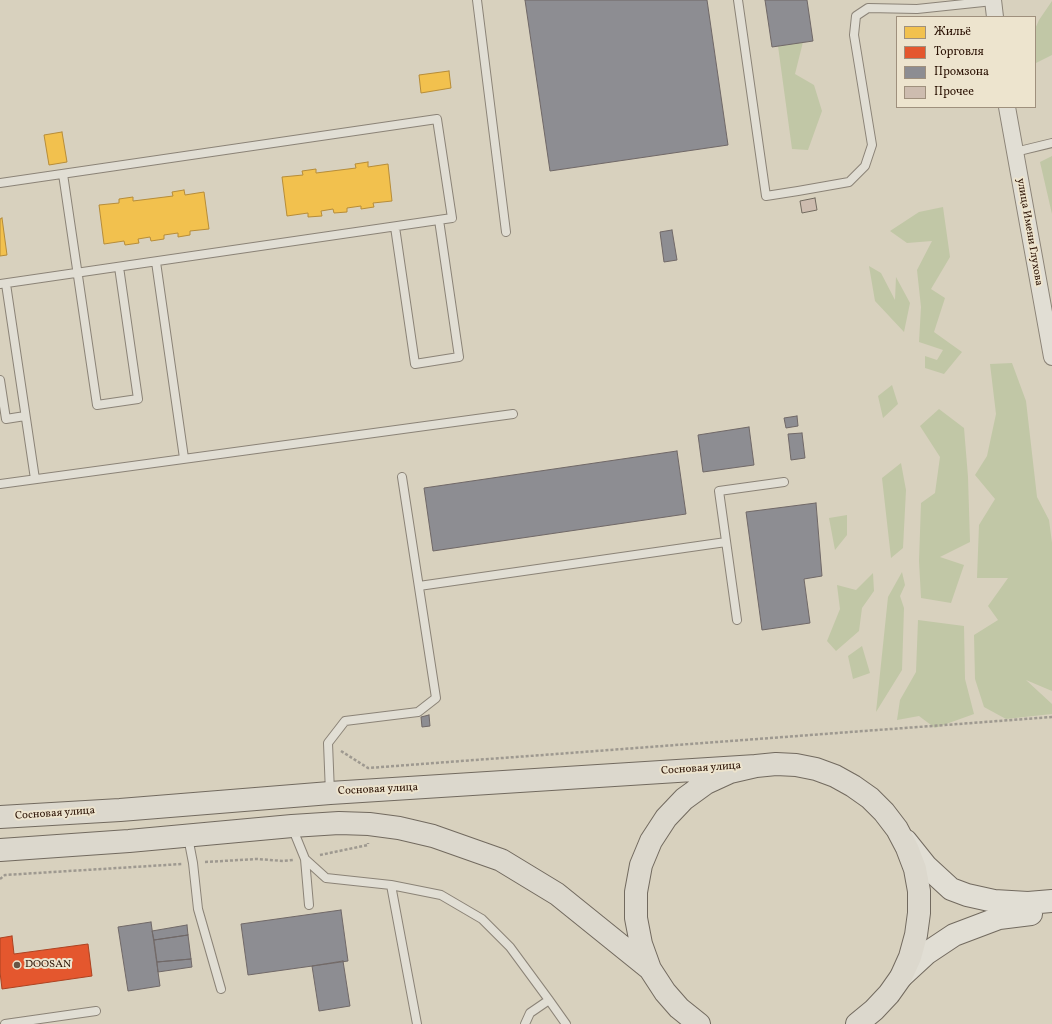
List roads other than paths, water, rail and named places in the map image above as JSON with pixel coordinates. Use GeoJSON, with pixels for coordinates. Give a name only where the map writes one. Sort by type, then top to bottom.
{"type":"FeatureCollection","features":[{"type":"Feature","properties":{"kind":"main road"},"geometry":{"type":"LineString","coordinates":[[699,1024],[679,1008],[665,992],[650,969],[641,944],[636,918],[636,892],[642,866],[651,841],[666,818],[684,799],[706,783],[730,772],[756,766],[776,764],[796,765],[816,769],[835,776],[870,798],[884,812],[897,829],[907,848],[915,869],[919,891],[919,913],[916,935],[910,957],[901,977],[889,994],[874,1010],[856,1024]]}},
{"type":"Feature","properties":{"kind":"main road","name":"Сосновая улица"},"geometry":{"type":"LineString","coordinates":[[0,818],[330,793],[756,766]]}},
{"type":"Feature","properties":{"kind":"main road"},"geometry":{"type":"LineString","coordinates":[[0,850],[339,823],[362,823],[399,828],[433,836],[501,860],[557,894],[650,969]]}},
{"type":"Feature","properties":{"kind":"main road"},"geometry":{"type":"LineString","coordinates":[[665,992],[672,1024]]}},
{"type":"Feature","properties":{"kind":"street"},"geometry":{"type":"LineString","coordinates":[[993,1],[995,16]]}},
{"type":"Feature","properties":{"kind":"street","name":"улица Имени Глухова"},"geometry":{"type":"LineString","coordinates":[[1007,108],[1052,357]]}},
{"type":"Feature","properties":{"kind":"street"},"geometry":{"type":"LineString","coordinates":[[897,829],[926,866],[951,889],[966,895],[994,902],[1028,903],[1052,901]]}},
{"type":"Feature","properties":{"kind":"street"},"geometry":{"type":"LineString","coordinates":[[901,977],[927,953],[954,935],[999,918],[1052,913]]}},
{"type":"Feature","properties":{"kind":"lane"},"geometry":{"type":"LineString","coordinates":[[476,0],[506,232]]}},
{"type":"Feature","properties":{"kind":"lane"},"geometry":{"type":"LineString","coordinates":[[738,0],[766,196],[849,182],[865,166],[872,144],[854,35],[856,16],[868,8],[918,10],[993,1]]}},
{"type":"Feature","properties":{"kind":"lane"},"geometry":{"type":"LineString","coordinates":[[0,183],[437,119],[452,218],[3,284],[34,479]]}},
{"type":"Feature","properties":{"kind":"lane"},"geometry":{"type":"LineString","coordinates":[[1015,152],[1052,143]]}},
{"type":"Feature","properties":{"kind":"lane"},"geometry":{"type":"LineString","coordinates":[[64,174],[97,405],[138,399],[119,267]]}},
{"type":"Feature","properties":{"kind":"lane"},"geometry":{"type":"LineString","coordinates":[[395,227],[415,364],[444,360],[459,357],[439,220]]}},
{"type":"Feature","properties":{"kind":"lane"},"geometry":{"type":"LineString","coordinates":[[156,262],[184,458]]}},
{"type":"Feature","properties":{"kind":"lane"},"geometry":{"type":"LineString","coordinates":[[0,380],[6,419],[25,416]]}},
{"type":"Feature","properties":{"kind":"lane"},"geometry":{"type":"LineString","coordinates":[[0,484],[513,414]]}},
{"type":"Feature","properties":{"kind":"lane"},"geometry":{"type":"LineString","coordinates":[[330,793],[328,743],[345,720],[418,712],[436,698],[402,477]]}},
{"type":"Feature","properties":{"kind":"lane"},"geometry":{"type":"LineString","coordinates":[[737,620],[719,491],[784,482]]}},
{"type":"Feature","properties":{"kind":"lane"},"geometry":{"type":"LineString","coordinates":[[419,586],[726,542]]}},
{"type":"Feature","properties":{"kind":"lane"},"geometry":{"type":"LineString","coordinates":[[292,826],[304,859],[309,905]]}},
{"type":"Feature","properties":{"kind":"lane"},"geometry":{"type":"LineString","coordinates":[[188,836],[193,863],[198,909],[221,989]]}},
{"type":"Feature","properties":{"kind":"lane"},"geometry":{"type":"LineString","coordinates":[[304,859],[326,878],[391,885],[441,895],[482,919],[510,947],[566,1024]]}},
{"type":"Feature","properties":{"kind":"lane"},"geometry":{"type":"LineString","coordinates":[[391,885],[417,1024]]}},
{"type":"Feature","properties":{"kind":"lane"},"geometry":{"type":"LineString","coordinates":[[525,1024],[530,1013],[549,1000]]}},
{"type":"Feature","properties":{"kind":"lane"},"geometry":{"type":"LineString","coordinates":[[5,1024],[96,1011]]}},
{"type":"Feature","properties":{"kind":"place","name":"DOOSAN"},"geometry":{"type":"Point","coordinates":[17,965]}}]}
